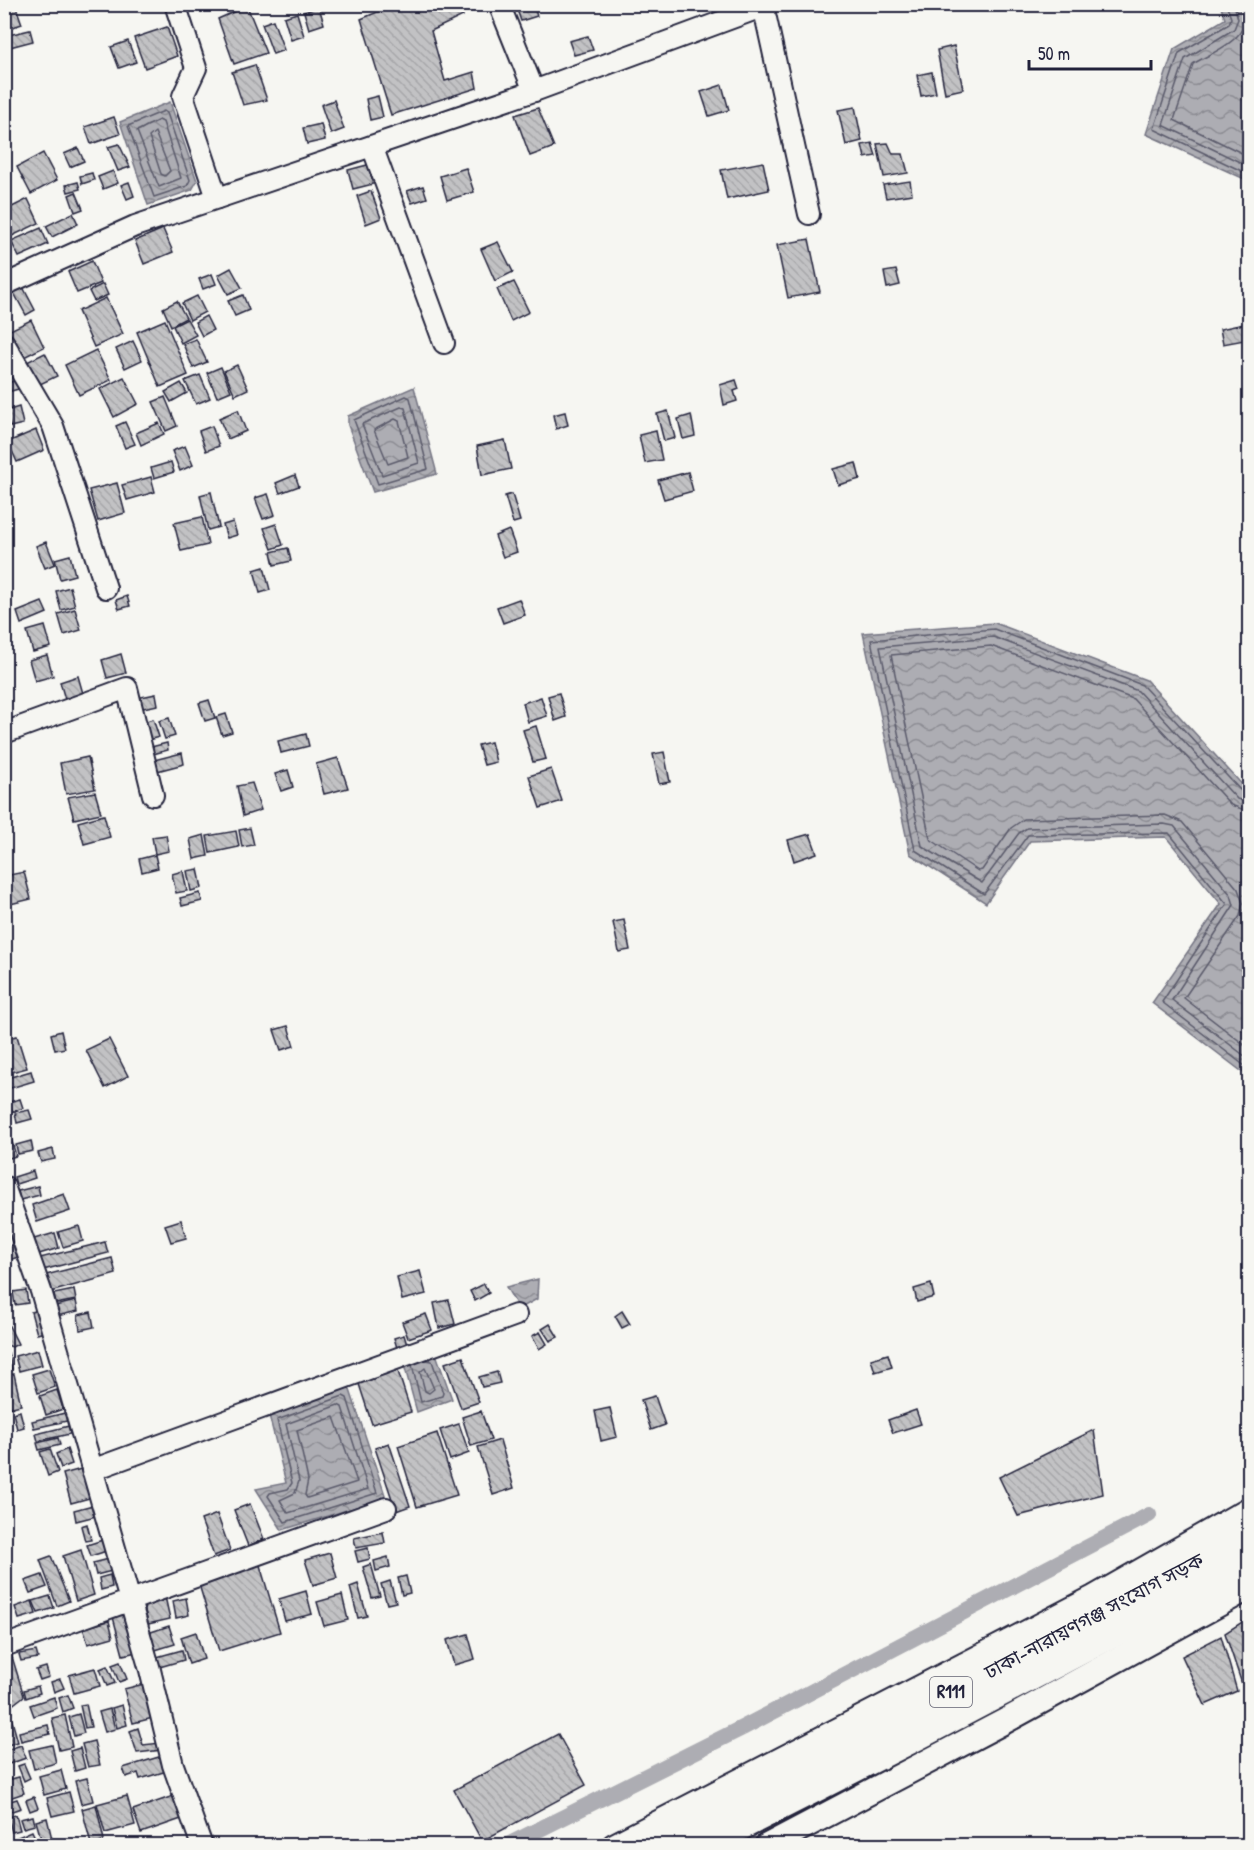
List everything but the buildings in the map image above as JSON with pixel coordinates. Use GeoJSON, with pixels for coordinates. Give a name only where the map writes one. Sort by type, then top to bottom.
{"type":"FeatureCollection","features":[{"type":"Feature","properties":{"kind":"main road","name":"ঢাকা-নারায়ণগঞ্জ সংযোগ সড়ক"},"geometry":{"type":"LineString","coordinates":[[650,1845],[1073,1629],[1250,1534]]}},
{"type":"Feature","properties":{"kind":"main road","name":"ঢাকা-নারায়ণগঞ্জ সংযোগ সড়ক"},"geometry":{"type":"LineString","coordinates":[[699,1845],[921,1733],[1250,1560]]}},
{"type":"Feature","properties":{"kind":"street"},"geometry":{"type":"LineString","coordinates":[[175,4],[196,68],[183,96],[217,198]]}},
{"type":"Feature","properties":{"kind":"street"},"geometry":{"type":"LineString","coordinates":[[499,4],[534,91]]}},
{"type":"Feature","properties":{"kind":"street"},"geometry":{"type":"LineString","coordinates":[[4,285],[135,226],[534,91],[756,9],[762,10],[808,214]]}},
{"type":"Feature","properties":{"kind":"street"},"geometry":{"type":"LineString","coordinates":[[372,146],[444,343]]}},
{"type":"Feature","properties":{"kind":"street"},"geometry":{"type":"LineString","coordinates":[[4,343],[53,426],[106,588]]}},
{"type":"Feature","properties":{"kind":"street"},"geometry":{"type":"LineString","coordinates":[[4,733],[127,688],[153,795]]}},
{"type":"Feature","properties":{"kind":"street"},"geometry":{"type":"LineString","coordinates":[[4,1186],[40,1291],[150,1670],[173,1765],[202,1845]]}},
{"type":"Feature","properties":{"kind":"street"},"geometry":{"type":"LineString","coordinates":[[92,1470],[516,1315]]}},
{"type":"Feature","properties":{"kind":"street"},"geometry":{"type":"LineString","coordinates":[[4,1646],[129,1603],[386,1508]]}},
{"type":"Feature","properties":{"kind":"street"},"geometry":{"type":"LineString","coordinates":[[614,1845],[1094,1598],[1250,1509]]}},
{"type":"Feature","properties":{"kind":"street"},"geometry":{"type":"LineString","coordinates":[[767,1845],[1005,1721],[1250,1587]]}},
{"type":"Feature","properties":{"kind":"water"},"geometry":{"type":"Polygon","coordinates":[[[1220,5],[1249,5],[1249,181],[1146,134],[1174,49],[1225,19],[1220,5]]]}},
{"type":"Feature","properties":{"kind":"water"},"geometry":{"type":"Polygon","coordinates":[[[170,102],[197,181],[192,190],[148,205],[120,122],[170,102]]]}},
{"type":"Feature","properties":{"kind":"water"},"geometry":{"type":"Polygon","coordinates":[[[414,387],[437,474],[373,492],[348,425],[348,416],[414,387]]]}},
{"type":"Feature","properties":{"kind":"water"},"geometry":{"type":"Polygon","coordinates":[[[995,623],[1146,680],[1249,792],[1249,1077],[1152,1003],[1221,904],[1166,837],[1030,841],[986,903],[910,854],[863,633],[995,623]]]}},
{"type":"Feature","properties":{"kind":"water"},"geometry":{"type":"Polygon","coordinates":[[[538,1279],[537,1299],[519,1309],[506,1287],[538,1279]]]}},
{"type":"Feature","properties":{"kind":"water"},"geometry":{"type":"Polygon","coordinates":[[[435,1351],[452,1399],[417,1412],[403,1361],[435,1351]]]}},
{"type":"Feature","properties":{"kind":"water"},"geometry":{"type":"Polygon","coordinates":[[[349,1387],[386,1498],[282,1530],[256,1489],[286,1483],[269,1415],[349,1387]]]}},
{"type":"Feature","properties":{"kind":"waterway"},"geometry":{"type":"LineString","coordinates":[[506,1846],[744,1727],[1149,1515]]}}]}
